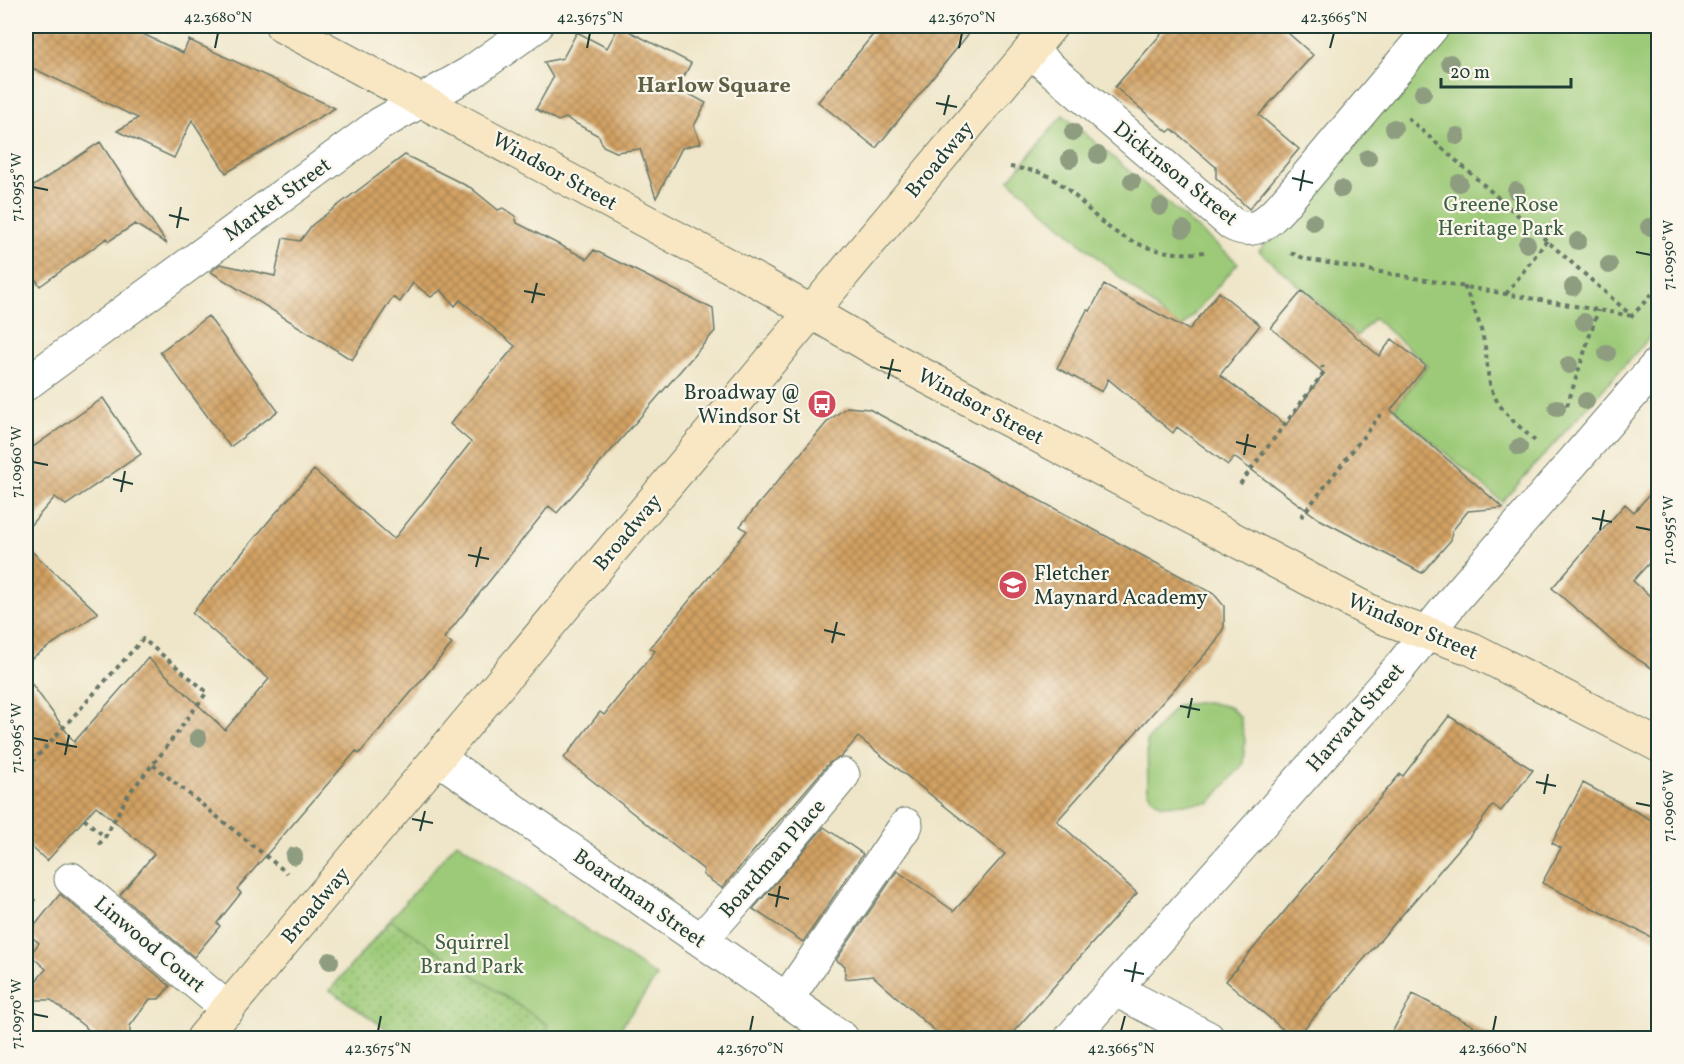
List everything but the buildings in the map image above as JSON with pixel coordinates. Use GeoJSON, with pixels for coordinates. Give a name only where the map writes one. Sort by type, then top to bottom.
{"type":"FeatureCollection","features":[{"type":"Feature","properties":{"kind":"street","name":"Windsor Street"},"geometry":{"type":"LineString","coordinates":[[282,26],[423,100],[812,312],[889,357],[1381,617],[1426,635],[1472,649],[1659,745]]}},
{"type":"Feature","properties":{"kind":"street","name":"Market Street"},"geometry":{"type":"LineString","coordinates":[[26,384],[374,128],[470,73],[536,26]]}},
{"type":"Feature","properties":{"kind":"street","name":"Broadway"},"geometry":{"type":"LineString","coordinates":[[203,1038],[1052,26]]}},
{"type":"Feature","properties":{"kind":"street","name":"Dickinson Street"},"geometry":{"type":"LineString","coordinates":[[1030,51],[1232,224],[1250,227],[1282,206],[1433,26]]}},
{"type":"Feature","properties":{"kind":"street","name":"Harvard Street"},"geometry":{"type":"LineString","coordinates":[[1071,1038],[1426,635],[1659,364]]}},
{"type":"Feature","properties":{"kind":"street","name":"Boardman Street"},"geometry":{"type":"LineString","coordinates":[[438,758],[842,1038]]}},
{"type":"Feature","properties":{"kind":"street","name":"Boardman Place"},"geometry":{"type":"LineString","coordinates":[[700,940],[780,852],[843,775]]}},
{"type":"Feature","properties":{"kind":"street"},"geometry":{"type":"LineString","coordinates":[[786,1000],[906,825]]}},
{"type":"Feature","properties":{"kind":"street","name":"Linwood Court"},"geometry":{"type":"LineString","coordinates":[[71,879],[228,1009]]}},
{"type":"Feature","properties":{"kind":"street"},"geometry":{"type":"LineString","coordinates":[[1114,989],[1208,1038]]}},
{"type":"Feature","properties":{"kind":"path"},"geometry":{"type":"LineString","coordinates":[[1378,92],[1548,239],[1632,316]]}},
{"type":"Feature","properties":{"kind":"path"},"geometry":{"type":"LineString","coordinates":[[1010,168],[1048,176],[1068,189],[1112,230],[1140,245],[1159,251],[1185,254],[1214,249],[1250,227],[1299,257],[1632,316]]}},
{"type":"Feature","properties":{"kind":"path"},"geometry":{"type":"LineString","coordinates":[[1506,294],[1548,239]]}},
{"type":"Feature","properties":{"kind":"path"},"geometry":{"type":"LineString","coordinates":[[1517,266],[1523,270]]}},
{"type":"Feature","properties":{"kind":"path"},"geometry":{"type":"LineString","coordinates":[[1464,286],[1480,324],[1485,346],[1487,378],[1494,395],[1504,410],[1541,446]]}},
{"type":"Feature","properties":{"kind":"path"},"geometry":{"type":"LineString","coordinates":[[1632,316],[1659,286]]}},
{"type":"Feature","properties":{"kind":"path"},"geometry":{"type":"LineString","coordinates":[[1566,410],[1598,310]]}},
{"type":"Feature","properties":{"kind":"path"},"geometry":{"type":"LineString","coordinates":[[1240,484],[1324,372],[1322,366]]}},
{"type":"Feature","properties":{"kind":"path"},"geometry":{"type":"LineString","coordinates":[[1301,517],[1384,410]]}},
{"type":"Feature","properties":{"kind":"path"},"geometry":{"type":"LineString","coordinates":[[26,769],[143,639],[207,692],[153,765],[129,793],[105,837],[71,879]]}},
{"type":"Feature","properties":{"kind":"path"},"geometry":{"type":"LineString","coordinates":[[153,765],[287,873]]}},
{"type":"Feature","properties":{"kind":"path"},"geometry":{"type":"LineString","coordinates":[[84,819],[105,837]]}},
{"type":"Feature","properties":{"kind":"path"},"geometry":{"type":"LineString","coordinates":[[26,999],[26,1011]]}},
{"type":"Feature","properties":{"kind":"green space","name":"Greene Rose Heritage Park"},"geometry":{"type":"Polygon","coordinates":[[[1457,26],[1658,26],[1658,328],[1502,502],[1394,409],[1428,365],[1374,318],[1357,336],[1259,251],[1457,26]]]}},
{"type":"Feature","properties":{"kind":"green space"},"geometry":{"type":"Polygon","coordinates":[[[1063,115],[1238,263],[1180,330],[1009,180],[1063,115]]]}},
{"type":"Feature","properties":{"kind":"green space"},"geometry":{"type":"Polygon","coordinates":[[[1207,702],[1230,707],[1240,717],[1245,740],[1243,764],[1210,803],[1162,805],[1152,798],[1148,789],[1147,741],[1177,705],[1207,702]]]}},
{"type":"Feature","properties":{"kind":"green space","name":"Squirrel Brand Park"},"geometry":{"type":"Polygon","coordinates":[[[457,842],[657,977],[613,1038],[400,1038],[330,990],[457,842]]]}},
{"type":"Feature","properties":{"kind":"green space"},"geometry":{"type":"Polygon","coordinates":[[[391,920],[549,1026],[540,1038],[400,1038],[330,990],[391,920]]]}},
{"type":"Feature","properties":{"kind":"place","name":"Broadway @ Windsor St"},"geometry":{"type":"Point","coordinates":[822,404]}},
{"type":"Feature","properties":{"kind":"place","name":"Fletcher Maynard Academy"},"geometry":{"type":"Point","coordinates":[1013,585]}},
{"type":"Feature","properties":{"kind":"district","name":"Harlow Square"},"geometry":{"type":"Point","coordinates":[714,84]}}]}
